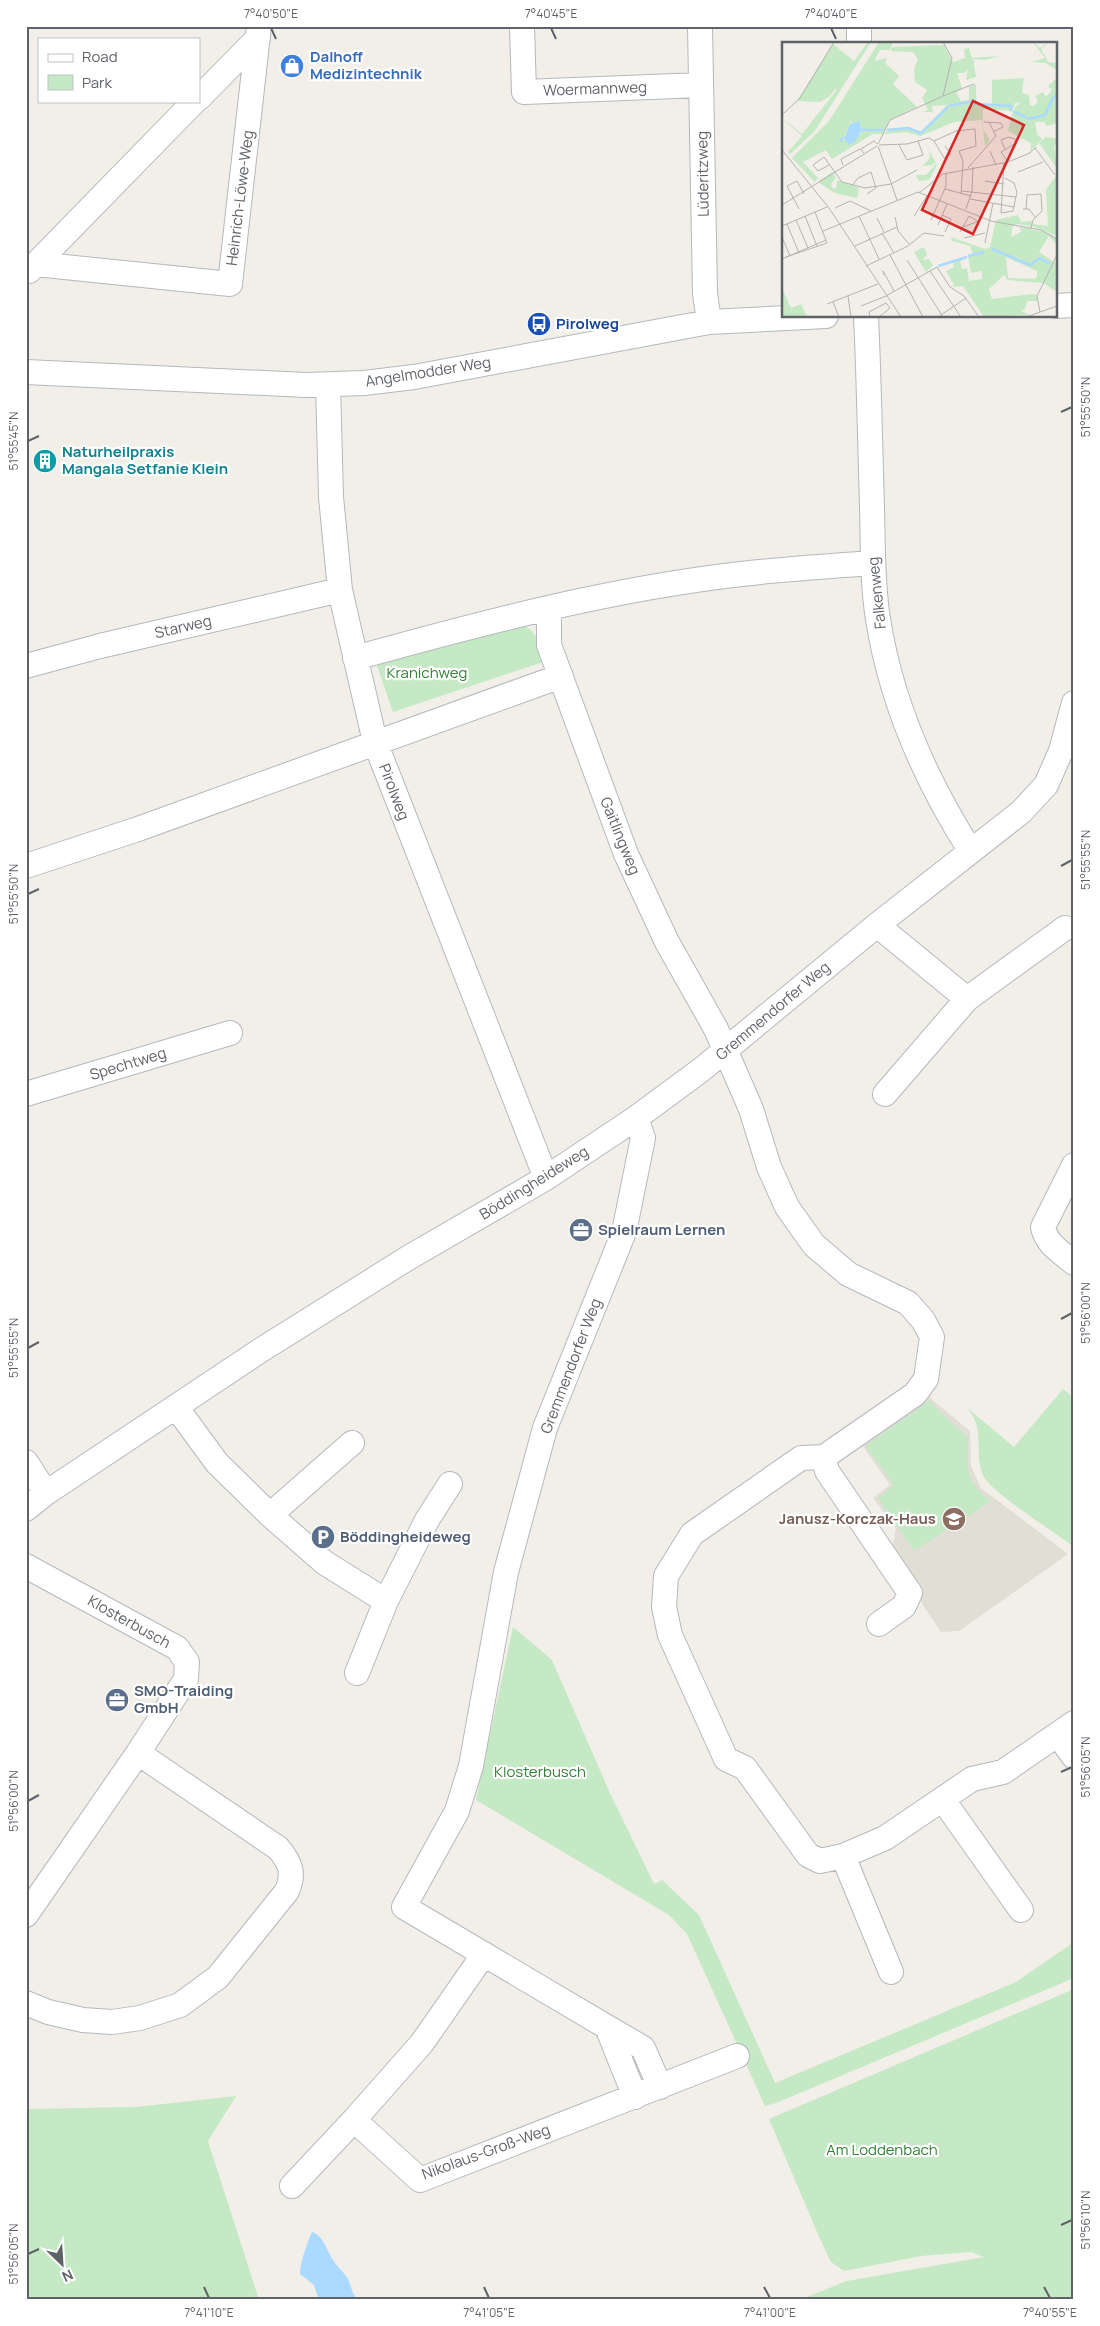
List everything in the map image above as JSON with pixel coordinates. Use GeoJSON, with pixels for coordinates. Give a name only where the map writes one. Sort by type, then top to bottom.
{"type":"FeatureCollection","features":[{"type":"Feature","properties":{"kind":"street","name":"Woermannweg"},"geometry":{"type":"LineString","coordinates":[[522,26],[524,92],[701,85]]}},
{"type":"Feature","properties":{"kind":"street","name":"Lüderitzweg"},"geometry":{"type":"LineString","coordinates":[[700,26],[705,293],[709,322]]}},
{"type":"Feature","properties":{"kind":"street"},"geometry":{"type":"LineString","coordinates":[[859,26],[859,42]]}},
{"type":"Feature","properties":{"kind":"street","name":"Heinrich-Löwe-Weg"},"geometry":{"type":"LineString","coordinates":[[200,97],[258,32]]}},
{"type":"Feature","properties":{"kind":"street","name":"Heinrich-Löwe-Weg"},"geometry":{"type":"LineString","coordinates":[[31,269],[230,284],[258,32]]}},
{"type":"Feature","properties":{"kind":"street","name":"Heinrich-Löwe-Weg"},"geometry":{"type":"LineString","coordinates":[[31,269],[194,102]]}},
{"type":"Feature","properties":{"kind":"street"},"geometry":{"type":"LineString","coordinates":[[1058,306],[1074,305]]}},
{"type":"Feature","properties":{"kind":"street","name":"Angelmodder Weg"},"geometry":{"type":"LineString","coordinates":[[26,372],[328,385],[414,377],[709,322],[787,318]]}},
{"type":"Feature","properties":{"kind":"street","name":"Falkenweg"},"geometry":{"type":"LineString","coordinates":[[866,318],[873,562],[878,619],[900,709],[918,755],[940,800],[970,850]]}},
{"type":"Feature","properties":{"kind":"street","name":"Pirolweg"},"geometry":{"type":"LineString","coordinates":[[328,385],[331,496],[340,590],[375,742],[546,1178]]}},
{"type":"Feature","properties":{"kind":"street"},"geometry":{"type":"LineString","coordinates":[[355,658],[454,630],[635,591],[740,574],[873,562]]}},
{"type":"Feature","properties":{"kind":"street","name":"Starweg"},"geometry":{"type":"LineString","coordinates":[[26,666],[100,646],[340,590]]}},
{"type":"Feature","properties":{"kind":"street","name":"Gaitlingweg"},"geometry":{"type":"LineString","coordinates":[[549,609],[549,645],[591,765],[626,854],[667,942],[716,1029],[751,1109],[770,1168],[787,1207],[814,1245],[848,1274],[908,1303],[922,1320],[932,1337],[926,1379],[915,1394],[824,1457]]}},
{"type":"Feature","properties":{"kind":"street"},"geometry":{"type":"LineString","coordinates":[[26,866],[138,829],[561,676]]}},
{"type":"Feature","properties":{"kind":"street","name":"Gremmendorfer Weg"},"geometry":{"type":"LineString","coordinates":[[484,1954],[404,1907],[458,1811],[471,1766],[506,1572],[545,1428],[624,1232],[643,1138],[636,1118],[725,1052],[877,925],[970,850],[1021,812],[1046,784],[1061,751],[1074,703]]}},
{"type":"Feature","properties":{"kind":"street"},"geometry":{"type":"LineString","coordinates":[[877,925],[967,999]]}},
{"type":"Feature","properties":{"kind":"street"},"geometry":{"type":"LineString","coordinates":[[885,1094],[967,999],[1066,928]]}},
{"type":"Feature","properties":{"kind":"street","name":"Spechtweg"},"geometry":{"type":"LineString","coordinates":[[26,1094],[230,1033]]}},
{"type":"Feature","properties":{"kind":"street","name":"Böddingheideweg"},"geometry":{"type":"LineString","coordinates":[[26,1509],[46,1492],[176,1408],[261,1350],[408,1258],[546,1178],[636,1118]]}},
{"type":"Feature","properties":{"kind":"street"},"geometry":{"type":"LineString","coordinates":[[1074,1165],[1043,1227],[1044,1236],[1074,1263]]}},
{"type":"Feature","properties":{"kind":"street"},"geometry":{"type":"LineString","coordinates":[[176,1408],[217,1463],[270,1515],[325,1562],[386,1601]]}},
{"type":"Feature","properties":{"kind":"street"},"geometry":{"type":"LineString","coordinates":[[270,1515],[352,1442]]}},
{"type":"Feature","properties":{"kind":"street"},"geometry":{"type":"LineString","coordinates":[[879,1624],[904,1606],[910,1593],[827,1471],[824,1457],[801,1458],[692,1534],[666,1576],[664,1607],[670,1635],[726,1759],[745,1768],[808,1855],[820,1861],[843,1856],[885,1838],[972,1779],[1003,1772],[1066,1729],[1074,1757]]}},
{"type":"Feature","properties":{"kind":"street"},"geometry":{"type":"LineString","coordinates":[[26,1462],[46,1492]]}},
{"type":"Feature","properties":{"kind":"street"},"geometry":{"type":"LineString","coordinates":[[357,1673],[386,1601],[427,1520],[450,1484]]}},
{"type":"Feature","properties":{"kind":"street","name":"Klosterbusch"},"geometry":{"type":"LineString","coordinates":[[26,1566],[177,1648],[187,1662],[186,1679],[138,1753],[26,1915]]}},
{"type":"Feature","properties":{"kind":"street"},"geometry":{"type":"LineString","coordinates":[[26,2003],[48,2012],[83,2020],[112,2022],[140,2018],[180,2005],[218,1977],[287,1891],[292,1881],[292,1870],[287,1858],[278,1848],[138,1753]]}},
{"type":"Feature","properties":{"kind":"street"},"geometry":{"type":"LineString","coordinates":[[943,1800],[1021,1910]]}},
{"type":"Feature","properties":{"kind":"street"},"geometry":{"type":"LineString","coordinates":[[843,1856],[891,1972]]}},
{"type":"Feature","properties":{"kind":"street"},"geometry":{"type":"LineString","coordinates":[[292,2186],[422,2043],[484,1954],[643,2048],[660,2087]]}},
{"type":"Feature","properties":{"kind":"street"},"geometry":{"type":"LineString","coordinates":[[607,2027],[636,2097]]}},
{"type":"Feature","properties":{"kind":"street","name":"Nikolaus-Groß-Weg"},"geometry":{"type":"LineString","coordinates":[[354,2120],[420,2180],[737,2056]]}},
{"type":"Feature","properties":{"kind":"shaded area","name":"Janusz-Korczak-Haus"},"geometry":{"type":"Polygon","coordinates":[[[929,1397],[970,1431],[971,1466],[981,1488],[1068,1554],[959,1631],[941,1632],[921,1602],[922,1588],[892,1548],[896,1529],[873,1498],[890,1485],[862,1445],[929,1397]]]}},
{"type":"Feature","properties":{"kind":"green space","name":"Kranichweg"},"geometry":{"type":"Polygon","coordinates":[[[516,623],[529,628],[533,632],[538,642],[543,662],[393,712],[376,663],[516,623]]]}},
{"type":"Feature","properties":{"kind":"green space"},"geometry":{"type":"Polygon","coordinates":[[[1063,1389],[1074,1398],[1074,1547],[1010,1501],[988,1482],[980,1466],[976,1423],[965,1406],[1014,1447],[1063,1389]]]}},
{"type":"Feature","properties":{"kind":"green space"},"geometry":{"type":"Polygon","coordinates":[[[929,1401],[968,1438],[968,1466],[971,1480],[982,1494],[991,1501],[914,1551],[878,1498],[894,1485],[865,1446],[929,1401]]]}},
{"type":"Feature","properties":{"kind":"green space","name":"Klosterbusch"},"geometry":{"type":"Polygon","coordinates":[[[513,1627],[552,1660],[609,1791],[654,1884],[662,1880],[699,1915],[775,2083],[1016,1982],[1074,1942],[1074,1978],[765,2106],[687,1934],[669,1915],[476,1800],[513,1627]]]}},
{"type":"Feature","properties":{"kind":"green space","name":"Am Loddenbach"},"geometry":{"type":"Polygon","coordinates":[[[1074,1989],[1074,2300],[799,2300],[847,2281],[984,2257],[971,2252],[921,2256],[844,2271],[831,2262],[769,2119],[1074,1989]]]}},
{"type":"Feature","properties":{"kind":"green space"},"geometry":{"type":"Polygon","coordinates":[[[236,2096],[208,2141],[259,2300],[26,2300],[26,2109],[136,2107],[236,2096]]]}},
{"type":"Feature","properties":{"kind":"water"},"geometry":{"type":"Polygon","coordinates":[[[312,2232],[319,2236],[335,2263],[345,2274],[358,2300],[319,2300],[314,2285],[300,2274],[302,2260],[312,2232]]]}},
{"type":"Feature","properties":{"kind":"place","name":"Dalhoff Medizintechnik"},"geometry":{"type":"Point","coordinates":[292,66]}},
{"type":"Feature","properties":{"kind":"place","name":"Pirolweg"},"geometry":{"type":"Point","coordinates":[539,324]}},
{"type":"Feature","properties":{"kind":"place","name":"Naturheilpraxis Mangala Setfanie Klein"},"geometry":{"type":"Point","coordinates":[45,461]}},
{"type":"Feature","properties":{"kind":"place","name":"Spielraum Lernen"},"geometry":{"type":"Point","coordinates":[581,1230]}},
{"type":"Feature","properties":{"kind":"place","name":"Janusz-Korczak-Haus"},"geometry":{"type":"Point","coordinates":[954,1519]}},
{"type":"Feature","properties":{"kind":"place","name":"Böddingheideweg"},"geometry":{"type":"Point","coordinates":[323,1537]}},
{"type":"Feature","properties":{"kind":"place","name":"SMO-Traiding GmbH"},"geometry":{"type":"Point","coordinates":[117,1700]}}]}
